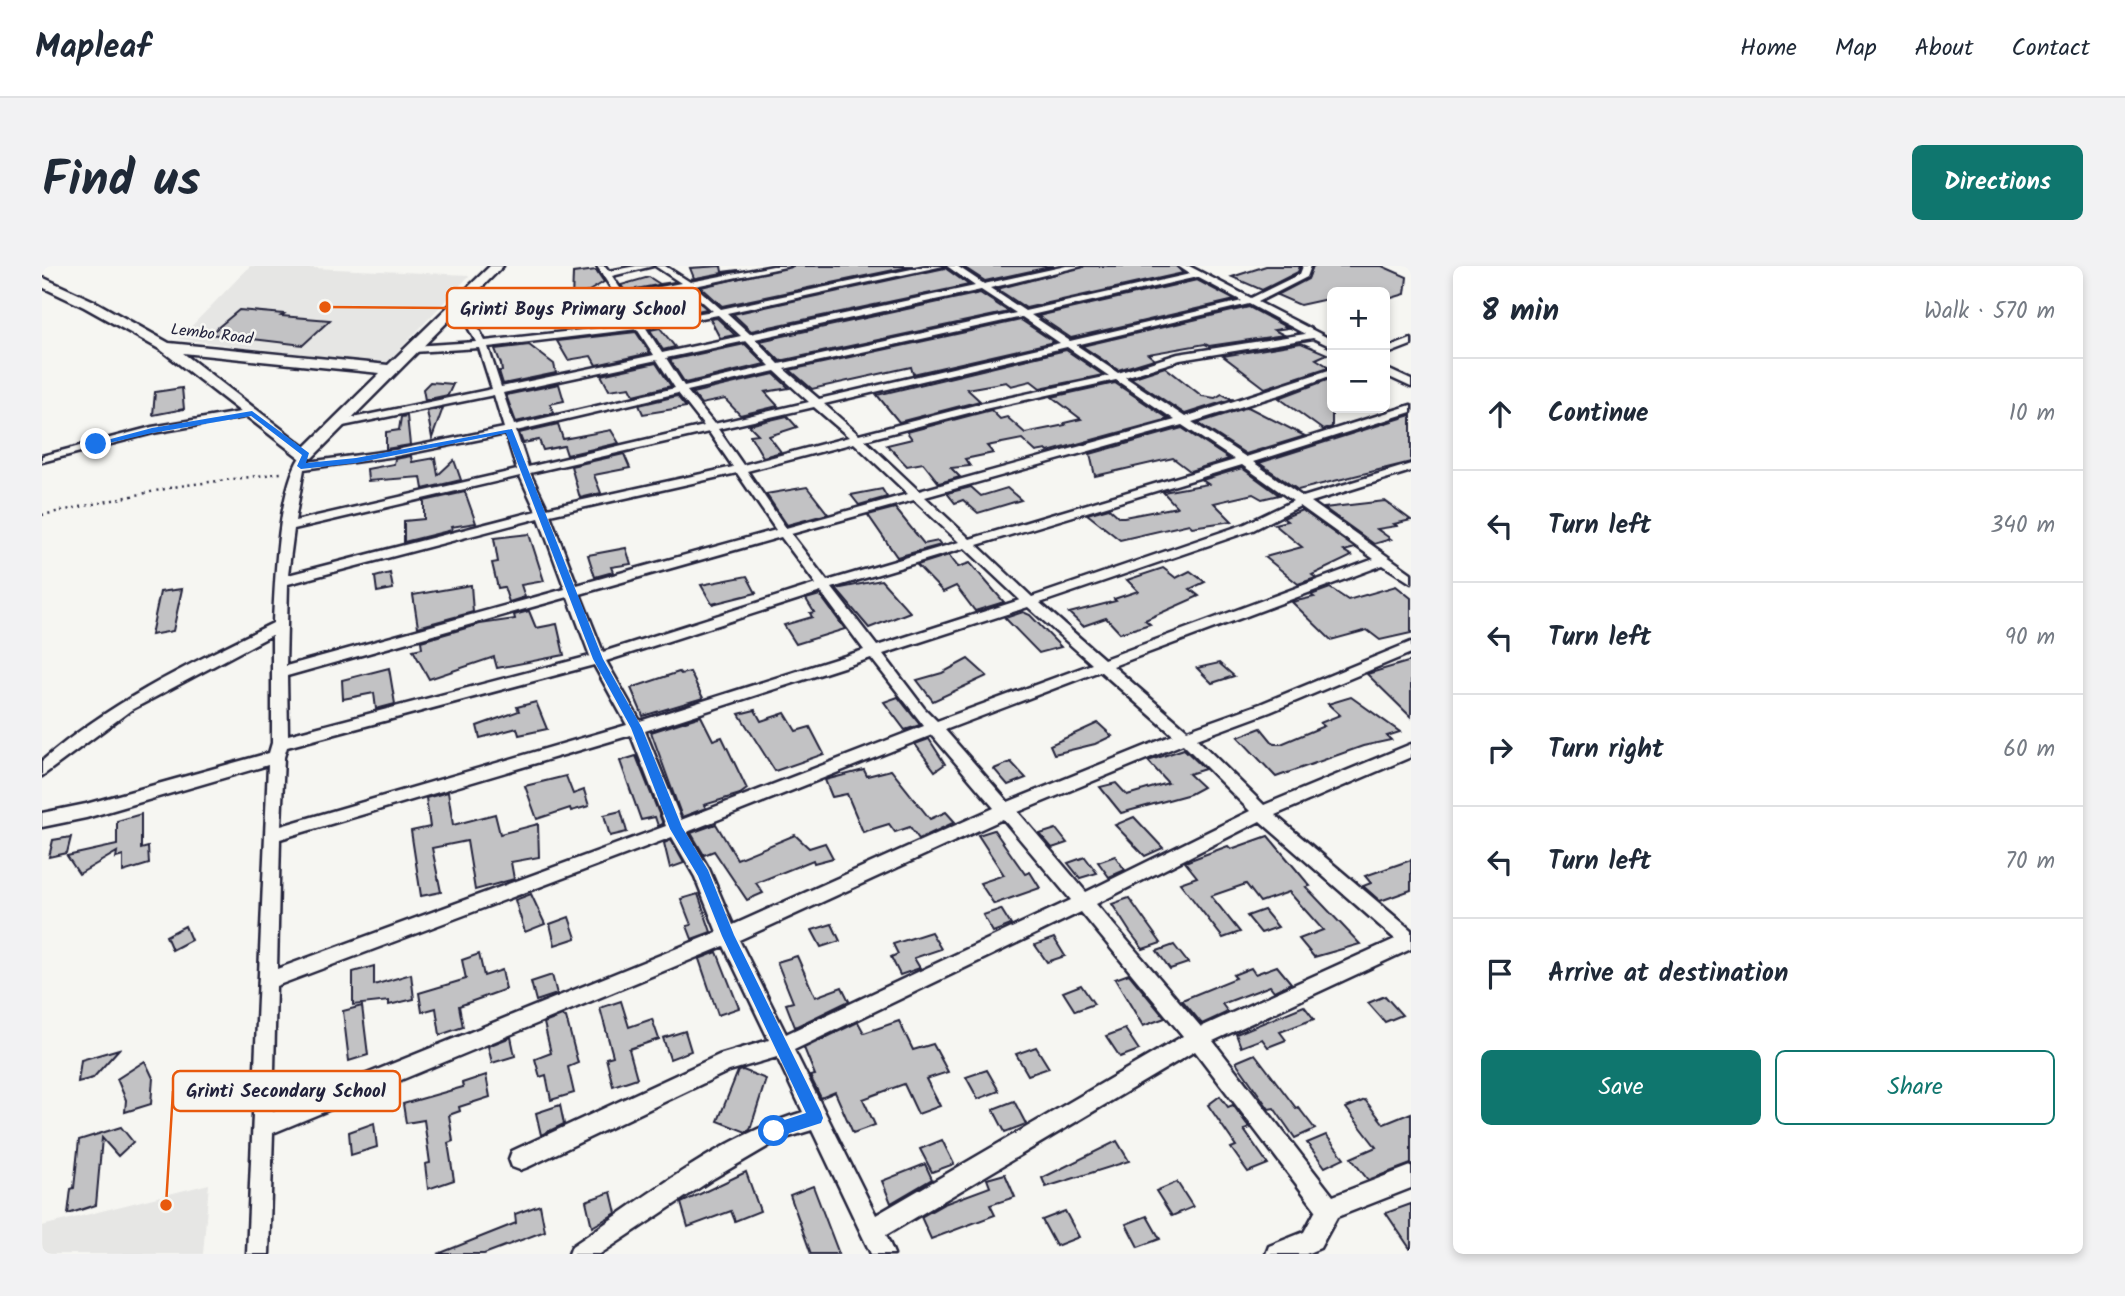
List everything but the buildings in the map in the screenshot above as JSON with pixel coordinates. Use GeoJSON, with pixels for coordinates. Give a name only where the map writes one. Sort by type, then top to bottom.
{"type":"FeatureCollection","features":[{"type":"Feature","properties":{"kind":"street"},"geometry":{"type":"LineString","coordinates":[[258,1254],[282,581],[287,527],[301,464],[497,266]]}},
{"type":"Feature","properties":{"kind":"street"},"geometry":{"type":"LineString","coordinates":[[649,266],[604,270],[680,389],[711,427],[783,532],[919,712],[936,727],[989,795],[1006,810],[1198,1038],[1329,1209]]}},
{"type":"Feature","properties":{"kind":"street"},"geometry":{"type":"LineString","coordinates":[[659,266],[689,285],[720,312],[1030,602],[1185,737],[1262,813],[1411,940],[1198,1038],[871,1231]]}},
{"type":"Feature","properties":{"kind":"street"},"geometry":{"type":"LineString","coordinates":[[471,326],[786,266]]}},
{"type":"Feature","properties":{"kind":"street"},"geometry":{"type":"LineString","coordinates":[[413,349],[483,346],[638,326],[720,312],[939,266]]}},
{"type":"Feature","properties":{"kind":"street"},"geometry":{"type":"LineString","coordinates":[[951,266],[1244,461],[1411,579]]}},
{"type":"Feature","properties":{"kind":"street"},"geometry":{"type":"LineString","coordinates":[[338,424],[750,339],[1078,266]]}},
{"type":"Feature","properties":{"kind":"street"},"geometry":{"type":"LineString","coordinates":[[1182,266],[1327,341]]}},
{"type":"Feature","properties":{"kind":"street"},"geometry":{"type":"LineString","coordinates":[[287,527],[1252,301],[1304,275],[1307,266]]}},
{"type":"Feature","properties":{"kind":"street"},"geometry":{"type":"LineString","coordinates":[[166,347],[252,413],[301,464],[356,461],[509,430],[680,389],[1027,315],[1199,274]]}},
{"type":"Feature","properties":{"kind":"street","name":"Lembo Road"},"geometry":{"type":"LineString","coordinates":[[42,282],[89,304],[166,347],[392,370]]}},
{"type":"Feature","properties":{"kind":"street"},"geometry":{"type":"LineString","coordinates":[[461,305],[483,346],[523,470],[543,513],[598,659],[636,728],[676,829],[704,874],[728,936],[883,1254]]}},
{"type":"Feature","properties":{"kind":"street"},"geometry":{"type":"LineString","coordinates":[[282,581],[543,513],[740,469],[979,407],[1115,377],[1198,353],[1315,335]]}},
{"type":"Feature","properties":{"kind":"street"},"geometry":{"type":"LineString","coordinates":[[1390,350],[1411,342]]}},
{"type":"Feature","properties":{"kind":"street"},"geometry":{"type":"LineString","coordinates":[[279,673],[1183,421],[1327,374]]}},
{"type":"Feature","properties":{"kind":"street"},"geometry":{"type":"LineString","coordinates":[[1390,374],[1411,384]]}},
{"type":"Feature","properties":{"kind":"street"},"geometry":{"type":"LineString","coordinates":[[42,820],[86,811],[278,750],[598,659],[825,586],[1244,461],[1411,408]]}},
{"type":"Feature","properties":{"kind":"street"},"geometry":{"type":"LineString","coordinates":[[42,458],[152,430],[252,413]]}},
{"type":"Feature","properties":{"kind":"street"},"geometry":{"type":"LineString","coordinates":[[272,835],[636,728],[1030,602],[1249,527],[1300,502],[1411,467]]}},
{"type":"Feature","properties":{"kind":"street"},"geometry":{"type":"LineString","coordinates":[[267,981],[1384,560]]}},
{"type":"Feature","properties":{"kind":"street"},"geometry":{"type":"LineString","coordinates":[[42,770],[62,750],[135,699],[281,625]]}},
{"type":"Feature","properties":{"kind":"street"},"geometry":{"type":"LineString","coordinates":[[261,1127],[728,936],[1006,810],[1411,647]]}},
{"type":"Feature","properties":{"kind":"street"},"geometry":{"type":"LineString","coordinates":[[520,1159],[726,1062],[781,1046],[1084,902],[1262,813],[1411,750]]}},
{"type":"Feature","properties":{"kind":"street"},"geometry":{"type":"LineString","coordinates":[[580,1254],[706,1170],[774,1131],[816,1118]]}},
{"type":"Feature","properties":{"kind":"street"},"geometry":{"type":"LineString","coordinates":[[1277,1254],[1312,1240],[1329,1209],[1411,1177]]}},
{"type":"Feature","properties":{"kind":"path"},"geometry":{"type":"LineString","coordinates":[[42,515],[301,464]]}},
{"type":"Feature","properties":{"kind":"shaded area"},"geometry":{"type":"Polygon","coordinates":[[[250,266],[470,275],[386,364],[179,339],[250,266]]]}},
{"type":"Feature","properties":{"kind":"shaded area"},"geometry":{"type":"Polygon","coordinates":[[[209,1184],[203,1254],[42,1254],[42,1226],[209,1184]]]}},
{"type":"Feature","properties":{"kind":"place","name":"Grinti Boys Primary School"},"geometry":{"type":"Point","coordinates":[325,307]}},
{"type":"Feature","properties":{"kind":"place","name":"Grinti Secondary School"},"geometry":{"type":"Point","coordinates":[166,1205]}},
{"type":"Feature","properties":{"kind":"route"},"geometry":{"type":"LineString","coordinates":[[96,444],[152,430],[252,413],[306,455],[301,466],[356,461],[509,430],[598,659],[636,728],[676,829],[704,874],[728,936],[816,1118],[774,1131]]}}]}
